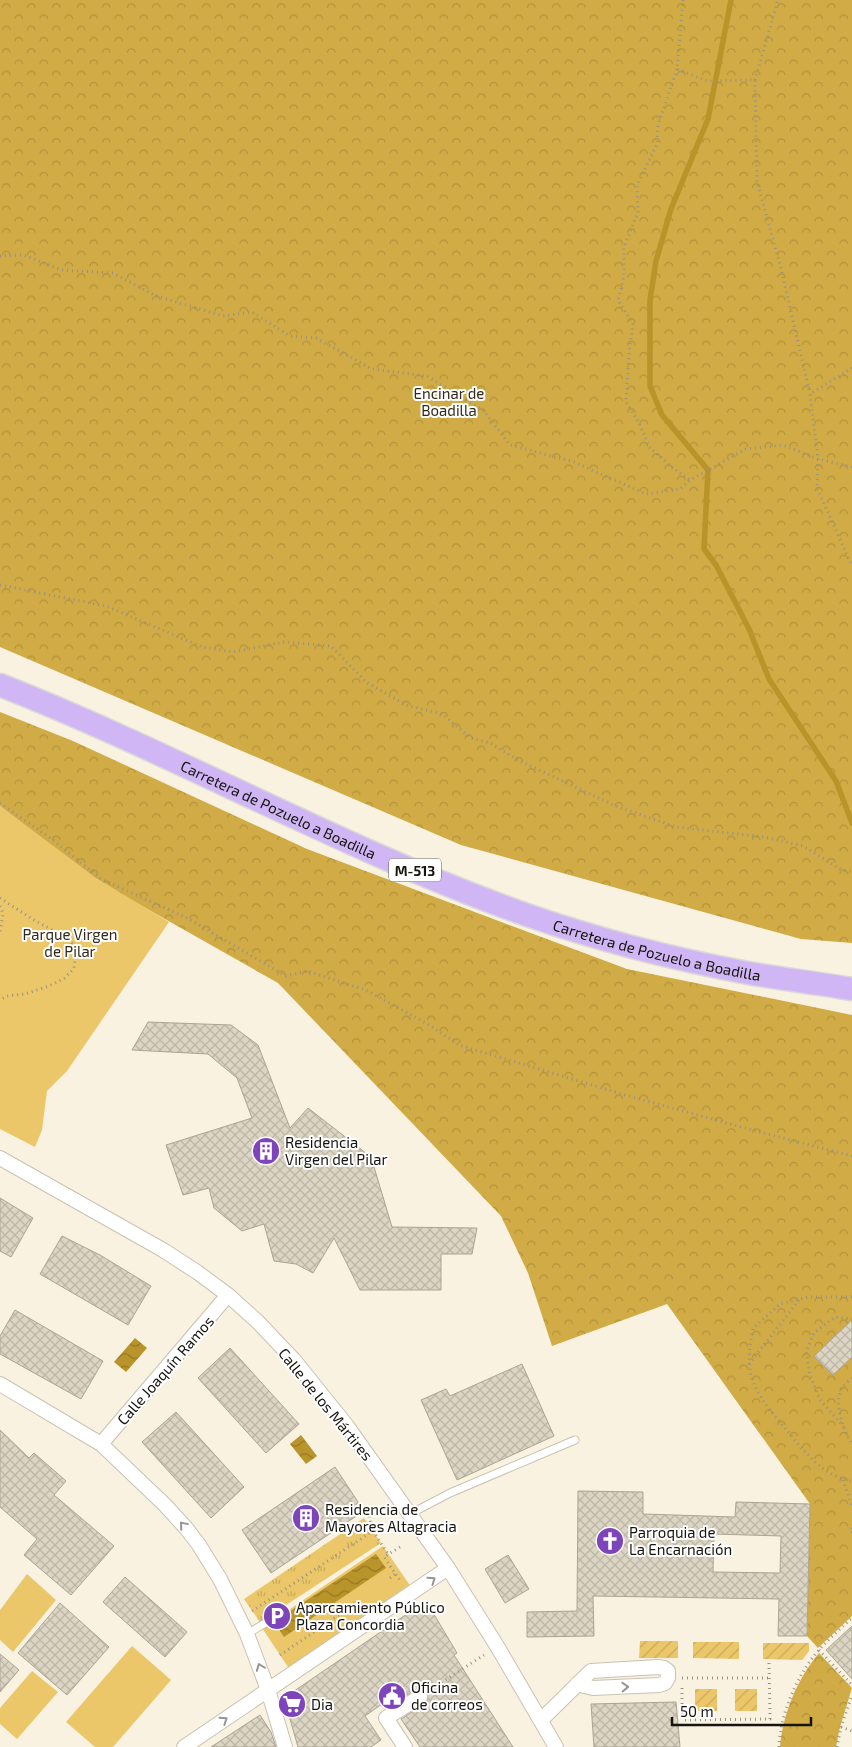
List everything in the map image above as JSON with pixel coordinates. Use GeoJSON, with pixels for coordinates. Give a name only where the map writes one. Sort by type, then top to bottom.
{"type":"FeatureCollection","features":[{"type":"Feature","properties":{"kind":"main road","name":"Carretera de Pozuelo a Boadilla"},"geometry":{"type":"LineString","coordinates":[[0,685],[60,708],[387,859],[520,912],[612,942],[695,962],[750,973],[852,989]]}},
{"type":"Feature","properties":{"kind":"street","name":"Calle de los Mártires"},"geometry":{"type":"LineString","coordinates":[[0,1158],[163,1250],[197,1272],[228,1295],[258,1322],[294,1360],[347,1426],[448,1568],[541,1720],[555,1747]]}},
{"type":"Feature","properties":{"kind":"street","name":"Calle Joaquín Ramos"},"geometry":{"type":"LineString","coordinates":[[101,1444],[228,1295]]}},
{"type":"Feature","properties":{"kind":"street"},"geometry":{"type":"LineString","coordinates":[[0,1384],[101,1444],[165,1505],[199,1545],[220,1579],[247,1634],[268,1690],[285,1747]]}},
{"type":"Feature","properties":{"kind":"street"},"geometry":{"type":"LineString","coordinates":[[184,1747],[448,1568]]}},
{"type":"Feature","properties":{"kind":"street"},"geometry":{"type":"LineString","coordinates":[[541,1720],[590,1670],[658,1667],[664,1668],[668,1672],[665,1684],[659,1685],[593,1688],[577,1684]]}},
{"type":"Feature","properties":{"kind":"street"},"geometry":{"type":"LineString","coordinates":[[405,1747],[386,1718],[420,1697]]}},
{"type":"Feature","properties":{"kind":"lane"},"geometry":{"type":"LineString","coordinates":[[410,1514],[450,1493],[575,1440]]}},
{"type":"Feature","properties":{"kind":"lane"},"geometry":{"type":"LineString","coordinates":[[247,1634],[276,1616]]}},
{"type":"Feature","properties":{"kind":"path"},"geometry":{"type":"LineString","coordinates":[[683,0],[677,69],[658,125],[657,144],[637,185],[638,212],[624,247],[624,277],[618,300],[633,324],[626,402],[638,421],[650,448],[690,480]]}},
{"type":"Feature","properties":{"kind":"path"},"geometry":{"type":"LineString","coordinates":[[778,0],[755,80],[757,182],[780,264],[810,394],[818,459],[817,488],[852,566]]}},
{"type":"Feature","properties":{"kind":"path"},"geometry":{"type":"LineString","coordinates":[[677,69],[707,81],[755,80]]}},
{"type":"Feature","properties":{"kind":"path"},"geometry":{"type":"LineString","coordinates":[[0,256],[24,254],[62,270],[113,273],[156,296],[222,316],[252,312],[290,336],[316,338],[372,369],[427,376],[484,411],[510,444],[574,462],[646,494],[680,489],[690,480],[746,450],[783,445],[818,459],[852,466]]}},
{"type":"Feature","properties":{"kind":"path"},"geometry":{"type":"LineString","coordinates":[[810,394],[852,368]]}},
{"type":"Feature","properties":{"kind":"path"},"geometry":{"type":"LineString","coordinates":[[0,585],[106,606],[202,647],[233,652],[284,642],[331,646],[366,682],[406,705],[442,714],[471,738],[490,743],[520,761],[618,807],[676,827],[764,836],[804,846],[842,870],[852,872]]}},
{"type":"Feature","properties":{"kind":"path"},"geometry":{"type":"LineString","coordinates":[[0,803],[53,840],[101,879],[187,918],[286,976],[307,971],[366,990],[431,1026],[459,1045],[544,1072],[852,1156]]}},
{"type":"Feature","properties":{"kind":"path"},"geometry":{"type":"LineString","coordinates":[[0,898],[70,940],[76,950],[74,968],[64,978],[49,986],[25,994],[7,996],[0,1000]]}},
{"type":"Feature","properties":{"kind":"path"},"geometry":{"type":"LineString","coordinates":[[0,906],[3,913],[0,933]]}},
{"type":"Feature","properties":{"kind":"path"},"geometry":{"type":"LineString","coordinates":[[852,1297],[808,1297],[780,1304],[752,1328],[748,1359],[754,1384],[768,1409],[803,1452],[843,1480],[852,1481]]}},
{"type":"Feature","properties":{"kind":"path"},"geometry":{"type":"LineString","coordinates":[[749,1364],[799,1299]]}},
{"type":"Feature","properties":{"kind":"path"},"geometry":{"type":"LineString","coordinates":[[844,1428],[820,1400],[810,1375],[806,1352],[814,1333],[835,1317],[852,1319]]}},
{"type":"Feature","properties":{"kind":"path"},"geometry":{"type":"LineString","coordinates":[[852,1378],[841,1389],[839,1406],[845,1433],[852,1444]]}},
{"type":"Feature","properties":{"kind":"path"},"geometry":{"type":"LineString","coordinates":[[843,1480],[852,1506]]}},
{"type":"Feature","properties":{"kind":"path"},"geometry":{"type":"LineString","coordinates":[[372,1512],[369,1517],[373,1531],[388,1554]]}},
{"type":"Feature","properties":{"kind":"path"},"geometry":{"type":"LineString","coordinates":[[852,1528],[850,1531],[852,1532]]}},
{"type":"Feature","properties":{"kind":"path"},"geometry":{"type":"LineString","coordinates":[[255,1609],[373,1531]]}},
{"type":"Feature","properties":{"kind":"path"},"geometry":{"type":"LineString","coordinates":[[400,1546],[384,1557],[403,1585]]}},
{"type":"Feature","properties":{"kind":"path"},"geometry":{"type":"LineString","coordinates":[[390,1578],[395,1574]]}},
{"type":"Feature","properties":{"kind":"path"},"geometry":{"type":"LineString","coordinates":[[280,1655],[358,1601]]}},
{"type":"Feature","properties":{"kind":"path"},"geometry":{"type":"LineString","coordinates":[[779,1747],[788,1704],[806,1669],[819,1650],[852,1618]]}},
{"type":"Feature","properties":{"kind":"path"},"geometry":{"type":"LineString","coordinates":[[420,1697],[490,1650]]}},
{"type":"Feature","properties":{"kind":"path"},"geometry":{"type":"LineString","coordinates":[[819,1650],[852,1685]]}},
{"type":"Feature","properties":{"kind":"path"},"geometry":{"type":"LineString","coordinates":[[682,1670],[682,1720],[770,1719],[770,1662]]}},
{"type":"Feature","properties":{"kind":"path"},"geometry":{"type":"LineString","coordinates":[[682,1678],[770,1678]]}},
{"type":"Feature","properties":{"kind":"path"},"geometry":{"type":"LineString","coordinates":[[837,1747],[841,1727],[852,1695]]}},
{"type":"Feature","properties":{"kind":"path"},"geometry":{"type":"LineString","coordinates":[[841,1727],[852,1731]]}},
{"type":"Feature","properties":{"kind":"green space","name":"Encinar de Boadilla"},"geometry":{"type":"Polygon","coordinates":[[[0,0],[852,0],[852,943],[801,939],[461,845],[0,647],[0,0]]]}},
{"type":"Feature","properties":{"kind":"green space"},"geometry":{"type":"Polygon","coordinates":[[[0,712],[73,741],[307,849],[627,969],[852,1015],[852,1616],[818,1648],[807,1636],[810,1504],[667,1304],[552,1346],[528,1273],[501,1216],[278,983],[96,880],[0,806],[0,712]]]}},
{"type":"Feature","properties":{"kind":"green space","name":"Parque Virgen de Pilar"},"geometry":{"type":"Polygon","coordinates":[[[0,806],[96,878],[169,922],[67,1071],[47,1091],[42,1130],[35,1147],[0,1129],[0,806]]]}},
{"type":"Feature","properties":{"kind":"green space"},"geometry":{"type":"Polygon","coordinates":[[[364,1518],[381,1543],[260,1622],[244,1599],[364,1518]]]}},
{"type":"Feature","properties":{"kind":"green space"},"geometry":{"type":"Polygon","coordinates":[[[383,1546],[411,1587],[290,1670],[262,1628],[383,1546]]]}},
{"type":"Feature","properties":{"kind":"green space"},"geometry":{"type":"Polygon","coordinates":[[[27,1574],[56,1600],[13,1652],[0,1640],[0,1610],[27,1574]]]}},
{"type":"Feature","properties":{"kind":"green space"},"geometry":{"type":"Polygon","coordinates":[[[640,1641],[678,1641],[678,1658],[639,1658],[640,1641]]]}},
{"type":"Feature","properties":{"kind":"green space"},"geometry":{"type":"Polygon","coordinates":[[[693,1642],[739,1642],[739,1659],[693,1658],[693,1642]]]}},
{"type":"Feature","properties":{"kind":"green space"},"geometry":{"type":"Polygon","coordinates":[[[763,1643],[809,1643],[809,1651],[802,1660],[763,1659],[763,1643]]]}},
{"type":"Feature","properties":{"kind":"green space"},"geometry":{"type":"Polygon","coordinates":[[[132,1646],[171,1680],[113,1747],[95,1747],[66,1722],[132,1646]]]}},
{"type":"Feature","properties":{"kind":"green space"},"geometry":{"type":"Polygon","coordinates":[[[819,1653],[852,1688],[836,1747],[780,1747],[784,1722],[792,1697],[804,1674],[819,1653]]]}},
{"type":"Feature","properties":{"kind":"green space"},"geometry":{"type":"Polygon","coordinates":[[[32,1671],[58,1692],[17,1739],[0,1724],[0,1708],[32,1671]]]}},
{"type":"Feature","properties":{"kind":"green space"},"geometry":{"type":"Polygon","coordinates":[[[695,1689],[717,1689],[717,1711],[695,1711],[695,1689]]]}},
{"type":"Feature","properties":{"kind":"green space"},"geometry":{"type":"Polygon","coordinates":[[[735,1689],[757,1689],[757,1711],[735,1711],[735,1689]]]}},
{"type":"Feature","properties":{"kind":"water"},"geometry":{"type":"Polygon","coordinates":[[[135,1338],[147,1348],[126,1372],[114,1362],[135,1338]]]}},
{"type":"Feature","properties":{"kind":"water"},"geometry":{"type":"Polygon","coordinates":[[[301,1435],[317,1456],[306,1464],[290,1444],[301,1435]]]}},
{"type":"Feature","properties":{"kind":"water"},"geometry":{"type":"Polygon","coordinates":[[[376,1554],[386,1568],[284,1637],[274,1622],[376,1554]]]}},
{"type":"Feature","properties":{"kind":"building","name":"Residencia Virgen del Pilar"},"geometry":{"type":"Polygon","coordinates":[[[148,1022],[231,1025],[258,1045],[290,1128],[308,1108],[371,1157],[392,1227],[477,1228],[472,1254],[441,1254],[441,1290],[360,1290],[334,1238],[313,1273],[296,1264],[274,1261],[264,1224],[242,1231],[214,1208],[209,1188],[183,1195],[166,1145],[252,1118],[237,1078],[208,1054],[132,1050],[148,1022]]]}},
{"type":"Feature","properties":{"kind":"building"},"geometry":{"type":"Polygon","coordinates":[[[0,1198],[33,1218],[11,1257],[0,1251],[0,1198]]]}},
{"type":"Feature","properties":{"kind":"building"},"geometry":{"type":"Polygon","coordinates":[[[62,1236],[100,1255],[151,1286],[128,1325],[40,1274],[62,1236]]]}},
{"type":"Feature","properties":{"kind":"building"},"geometry":{"type":"Polygon","coordinates":[[[15,1310],[103,1361],[81,1399],[0,1354],[0,1336],[15,1310]]]}},
{"type":"Feature","properties":{"kind":"building"},"geometry":{"type":"Polygon","coordinates":[[[852,1320],[852,1357],[833,1375],[814,1356],[852,1320]]]}},
{"type":"Feature","properties":{"kind":"building"},"geometry":{"type":"Polygon","coordinates":[[[230,1348],[299,1424],[266,1453],[198,1378],[230,1348]]]}},
{"type":"Feature","properties":{"kind":"building"},"geometry":{"type":"Polygon","coordinates":[[[522,1364],[554,1436],[457,1480],[421,1400],[446,1389],[450,1396],[522,1364]]]}},
{"type":"Feature","properties":{"kind":"building"},"geometry":{"type":"Polygon","coordinates":[[[176,1412],[244,1487],[211,1518],[142,1442],[176,1412]]]}},
{"type":"Feature","properties":{"kind":"building"},"geometry":{"type":"Polygon","coordinates":[[[0,1430],[29,1458],[34,1453],[66,1481],[54,1495],[114,1546],[71,1595],[24,1555],[37,1539],[0,1507],[0,1430]]]}},
{"type":"Feature","properties":{"kind":"building","name":"Residencia de Mayores Altagracia"},"geometry":{"type":"Polygon","coordinates":[[[335,1467],[364,1511],[271,1573],[242,1530],[335,1467]]]}},
{"type":"Feature","properties":{"kind":"building"},"geometry":{"type":"Polygon","coordinates":[[[578,1491],[643,1492],[643,1514],[735,1517],[736,1502],[810,1504],[807,1636],[778,1636],[779,1599],[593,1596],[594,1636],[527,1637],[527,1612],[577,1611],[578,1491]],[[714,1534],[713,1572],[780,1573],[781,1536],[714,1534]]]}},
{"type":"Feature","properties":{"kind":"building"},"geometry":{"type":"Polygon","coordinates":[[[508,1555],[529,1589],[505,1603],[485,1569],[508,1555]]]}},
{"type":"Feature","properties":{"kind":"building"},"geometry":{"type":"Polygon","coordinates":[[[125,1577],[187,1632],[165,1657],[103,1602],[125,1577]]]}},
{"type":"Feature","properties":{"kind":"building"},"geometry":{"type":"Polygon","coordinates":[[[426,1601],[457,1653],[454,1655],[513,1747],[420,1747],[401,1719],[427,1702],[428,1693],[420,1688],[392,1704],[389,1699],[365,1716],[381,1740],[371,1747],[298,1747],[284,1698],[426,1601]]]}},
{"type":"Feature","properties":{"kind":"building"},"geometry":{"type":"Polygon","coordinates":[[[60,1603],[109,1647],[67,1695],[18,1653],[60,1603]]]}},
{"type":"Feature","properties":{"kind":"building"},"geometry":{"type":"Polygon","coordinates":[[[852,1626],[852,1679],[826,1650],[852,1626]]]}},
{"type":"Feature","properties":{"kind":"building"},"geometry":{"type":"Polygon","coordinates":[[[0,1654],[19,1670],[0,1692],[0,1654]]]}},
{"type":"Feature","properties":{"kind":"building"},"geometry":{"type":"Polygon","coordinates":[[[676,1702],[680,1747],[594,1747],[591,1704],[676,1702]]]}},
{"type":"Feature","properties":{"kind":"building"},"geometry":{"type":"Polygon","coordinates":[[[260,1715],[271,1732],[276,1747],[211,1747],[260,1715]]]}},
{"type":"Feature","properties":{"kind":"waterway"},"geometry":{"type":"LineString","coordinates":[[731,0],[708,119],[671,209],[656,261],[650,300],[650,386],[662,415],[708,470],[704,549],[716,565],[749,629],[769,679],[836,781],[852,823]]}},
{"type":"Feature","properties":{"kind":"place","name":"Residencia Virgen del Pilar"},"geometry":{"type":"Point","coordinates":[266,1151]}},
{"type":"Feature","properties":{"kind":"place","name":"Residencia de Mayores Altagracia"},"geometry":{"type":"Point","coordinates":[306,1518]}},
{"type":"Feature","properties":{"kind":"place","name":"Parroquia de La Encarnación"},"geometry":{"type":"Point","coordinates":[610,1541]}},
{"type":"Feature","properties":{"kind":"place","name":"Aparcamiento Público Plaza Concordia"},"geometry":{"type":"Point","coordinates":[277,1616]}},
{"type":"Feature","properties":{"kind":"place","name":"Oficina de correos"},"geometry":{"type":"Point","coordinates":[392,1696]}},
{"type":"Feature","properties":{"kind":"place","name":"Dia"},"geometry":{"type":"Point","coordinates":[292,1704]}}]}
